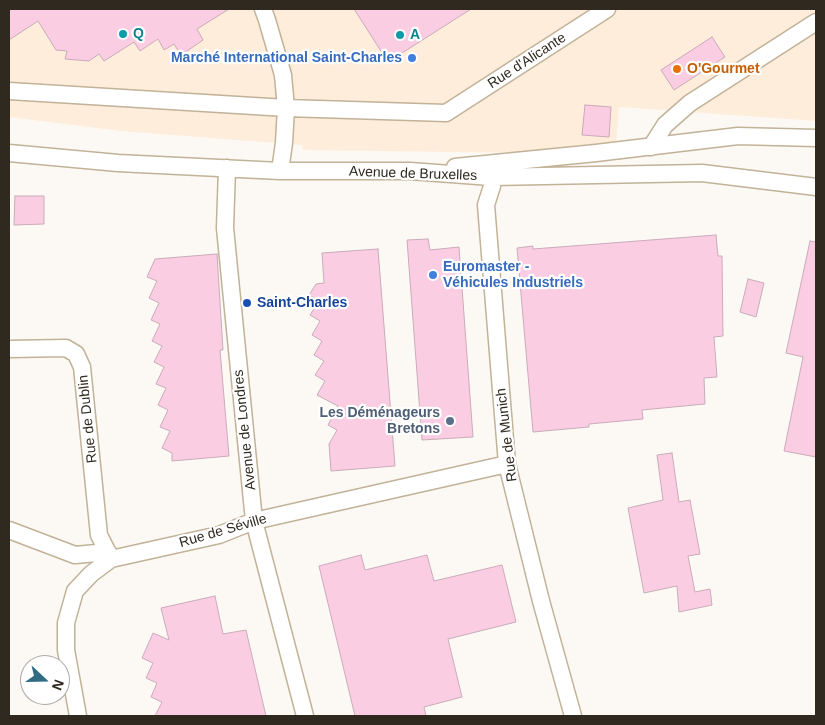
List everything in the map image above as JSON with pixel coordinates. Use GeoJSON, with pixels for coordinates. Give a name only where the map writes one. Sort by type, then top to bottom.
{"type":"FeatureCollection","features":[{"type":"Feature","properties":{"kind":"street"},"geometry":{"type":"LineString","coordinates":[[263,9],[283,75],[286,108],[280,171]]}},
{"type":"Feature","properties":{"kind":"street","name":"Rue d'Alicante"},"geometry":{"type":"LineString","coordinates":[[286,108],[446,114],[607,9]]}},
{"type":"Feature","properties":{"kind":"street"},"geometry":{"type":"LineString","coordinates":[[650,147],[666,125],[690,103],[816,22]]}},
{"type":"Feature","properties":{"kind":"street"},"geometry":{"type":"LineString","coordinates":[[9,91],[286,108]]}},
{"type":"Feature","properties":{"kind":"street"},"geometry":{"type":"LineString","coordinates":[[410,171],[596,153],[738,136],[816,138]]}},
{"type":"Feature","properties":{"kind":"street","name":"Avenue de Bruxelles"},"geometry":{"type":"LineString","coordinates":[[9,152],[118,163],[280,171],[410,171],[491,177],[702,173],[816,187]]}},
{"type":"Feature","properties":{"kind":"street","name":"Avenue de Londres"},"geometry":{"type":"LineString","coordinates":[[226,168],[225,228],[254,521],[305,716]]}},
{"type":"Feature","properties":{"kind":"street","name":"Rue de Munich"},"geometry":{"type":"LineString","coordinates":[[491,177],[492,186],[486,205],[507,464],[540,601],[573,716]]}},
{"type":"Feature","properties":{"kind":"street","name":"Rue de Dublin"},"geometry":{"type":"LineString","coordinates":[[9,349],[66,348],[76,354],[82,367],[99,535],[109,556]]}},
{"type":"Feature","properties":{"kind":"street","name":"Rue de Séville"},"geometry":{"type":"LineString","coordinates":[[78,716],[66,650],[66,623],[75,591],[109,556],[218,535],[254,521],[507,464]]}},
{"type":"Feature","properties":{"kind":"street"},"geometry":{"type":"LineString","coordinates":[[9,530],[75,554],[109,556]]}},
{"type":"Feature","properties":{"kind":"shaded area","name":"Marché International Saint-Charles"},"geometry":{"type":"Polygon","coordinates":[[[9,9],[816,9],[816,121],[619,107],[616,144],[531,153],[303,150],[302,145],[121,131],[9,117],[9,9]]]}},
{"type":"Feature","properties":{"kind":"building","name":"Q"},"geometry":{"type":"Polygon","coordinates":[[[9,9],[229,9],[197,29],[203,40],[181,55],[174,44],[164,50],[158,39],[140,51],[134,42],[104,61],[99,54],[89,61],[65,59],[67,51],[56,50],[38,21],[9,40],[9,9]]]}},
{"type":"Feature","properties":{"kind":"building","name":"A"},"geometry":{"type":"Polygon","coordinates":[[[354,9],[471,9],[388,62],[354,9]]]}},
{"type":"Feature","properties":{"kind":"building"},"geometry":{"type":"Polygon","coordinates":[[[712,37],[725,57],[674,90],[661,70],[712,37]]]}},
{"type":"Feature","properties":{"kind":"building"},"geometry":{"type":"Polygon","coordinates":[[[585,105],[611,107],[609,137],[582,135],[585,105]]]}},
{"type":"Feature","properties":{"kind":"building"},"geometry":{"type":"Polygon","coordinates":[[[15,196],[44,196],[44,224],[14,225],[15,196]]]}},
{"type":"Feature","properties":{"kind":"building"},"geometry":{"type":"Polygon","coordinates":[[[716,235],[718,256],[722,256],[723,336],[714,337],[717,377],[704,378],[705,404],[642,410],[643,419],[589,424],[589,427],[533,432],[517,248],[533,246],[533,249],[716,235]]]}},
{"type":"Feature","properties":{"kind":"building"},"geometry":{"type":"Polygon","coordinates":[[[428,239],[430,250],[459,247],[473,437],[422,440],[407,240],[428,239]]]}},
{"type":"Feature","properties":{"kind":"building"},"geometry":{"type":"Polygon","coordinates":[[[810,241],[816,242],[816,457],[784,451],[803,357],[786,353],[810,241]]]}},
{"type":"Feature","properties":{"kind":"building"},"geometry":{"type":"Polygon","coordinates":[[[378,249],[395,466],[331,471],[329,444],[337,430],[328,425],[338,406],[317,395],[325,381],[315,375],[324,361],[314,355],[322,341],[312,335],[320,321],[310,315],[319,301],[309,295],[316,284],[324,283],[322,253],[378,249]]]}},
{"type":"Feature","properties":{"kind":"building"},"geometry":{"type":"Polygon","coordinates":[[[217,254],[223,350],[220,350],[229,456],[172,461],[172,453],[162,448],[170,431],[160,427],[168,410],[158,405],[166,388],[156,384],[164,367],[154,362],[162,346],[152,341],[160,324],[151,320],[159,303],[149,298],[157,281],[147,277],[155,259],[217,254]]]}},
{"type":"Feature","properties":{"kind":"building"},"geometry":{"type":"Polygon","coordinates":[[[748,279],[764,283],[756,317],[740,312],[748,279]]]}},
{"type":"Feature","properties":{"kind":"building"},"geometry":{"type":"Polygon","coordinates":[[[672,453],[679,502],[690,500],[700,554],[688,556],[695,592],[710,589],[712,605],[679,612],[677,586],[644,593],[628,508],[663,500],[657,455],[672,453]]]}},
{"type":"Feature","properties":{"kind":"building"},"geometry":{"type":"Polygon","coordinates":[[[361,555],[365,570],[427,555],[434,581],[502,565],[516,622],[448,639],[462,697],[424,707],[426,716],[355,716],[319,566],[361,555]]]}},
{"type":"Feature","properties":{"kind":"building"},"geometry":{"type":"Polygon","coordinates":[[[215,596],[223,634],[246,630],[266,716],[155,716],[162,702],[151,697],[157,683],[146,678],[153,663],[142,658],[153,633],[169,640],[161,608],[215,596]]]}},
{"type":"Feature","properties":{"kind":"place","name":"Q"},"geometry":{"type":"Point","coordinates":[123,34]}},
{"type":"Feature","properties":{"kind":"place","name":"A"},"geometry":{"type":"Point","coordinates":[400,35]}},
{"type":"Feature","properties":{"kind":"place","name":"Marché International Saint-Charles"},"geometry":{"type":"Point","coordinates":[412,58]}},
{"type":"Feature","properties":{"kind":"place","name":"O'Gourmet"},"geometry":{"type":"Point","coordinates":[677,69]}},
{"type":"Feature","properties":{"kind":"place","name":"Euromaster - Véhicules Industriels"},"geometry":{"type":"Point","coordinates":[433,275]}},
{"type":"Feature","properties":{"kind":"place","name":"Saint-Charles"},"geometry":{"type":"Point","coordinates":[247,303]}},
{"type":"Feature","properties":{"kind":"place","name":"Les Déménageurs Bretons"},"geometry":{"type":"Point","coordinates":[450,421]}}]}
